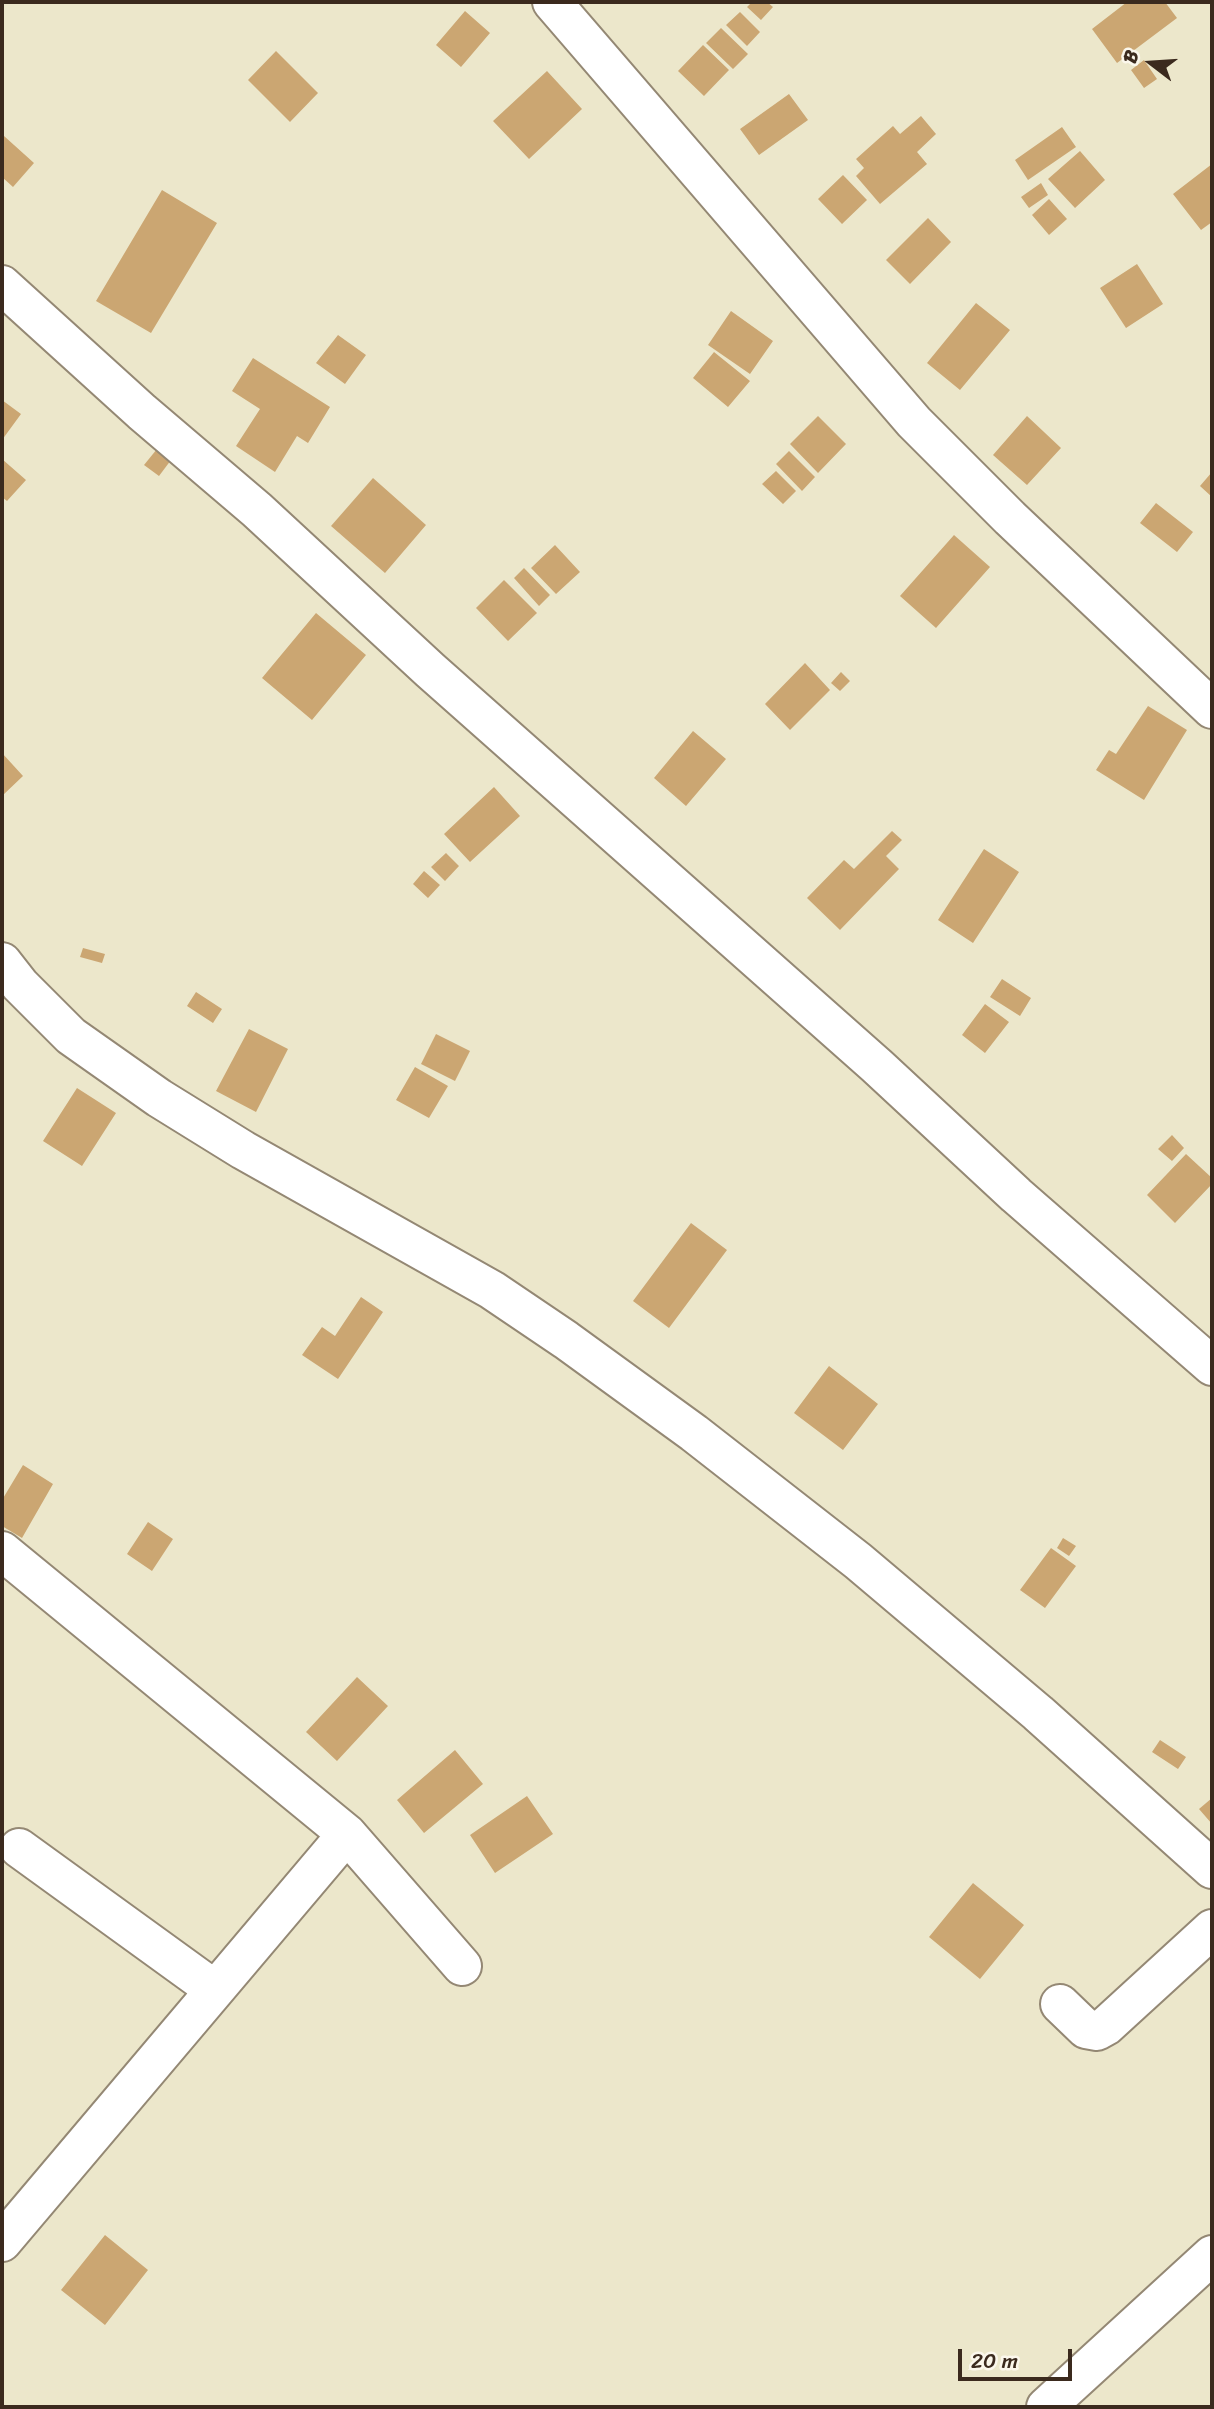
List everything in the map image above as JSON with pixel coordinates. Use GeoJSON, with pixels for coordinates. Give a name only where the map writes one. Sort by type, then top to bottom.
{"type":"FeatureCollection","features":[{"type":"Feature","properties":{"kind":"street"},"geometry":{"type":"LineString","coordinates":[[552,2],[914,422],[1010,518],[1212,709]]}},
{"type":"Feature","properties":{"kind":"street"},"geometry":{"type":"LineString","coordinates":[[2,285],[257,510],[430,670],[877,1066],[1016,1195],[1212,1366]]}},
{"type":"Feature","properties":{"kind":"street"},"geometry":{"type":"LineString","coordinates":[[2,962],[20,985],[71,1036],[159,1098],[243,1150],[492,1290],[694,1433],[858,1561],[1038,1713],[1212,1869]]}},
{"type":"Feature","properties":{"kind":"street"},"geometry":{"type":"LineString","coordinates":[[2,1551],[347,1834],[462,1966]]}},
{"type":"Feature","properties":{"kind":"street"},"geometry":{"type":"LineString","coordinates":[[2,2242],[347,1834]]}},
{"type":"Feature","properties":{"kind":"street"},"geometry":{"type":"LineString","coordinates":[[19,1848],[215,1990]]}},
{"type":"Feature","properties":{"kind":"street"},"geometry":{"type":"LineString","coordinates":[[1059,2004],[1086,2029],[1097,2031],[1106,2026],[1212,1929]]}},
{"type":"Feature","properties":{"kind":"street"},"geometry":{"type":"LineString","coordinates":[[1046,2407],[1212,2255]]}},
{"type":"Feature","properties":{"kind":"building"},"geometry":{"type":"Polygon","coordinates":[[[752,2],[767,2],[773,7],[761,20],[747,7],[752,2]]]}},
{"type":"Feature","properties":{"kind":"building"},"geometry":{"type":"Polygon","coordinates":[[[1127,2],[1165,2],[1177,18],[1117,63],[1092,29],[1127,2]]]}},
{"type":"Feature","properties":{"kind":"building"},"geometry":{"type":"Polygon","coordinates":[[[465,11],[490,33],[461,67],[436,45],[465,11]]]}},
{"type":"Feature","properties":{"kind":"building"},"geometry":{"type":"Polygon","coordinates":[[[740,12],[760,32],[747,46],[726,25],[740,12]]]}},
{"type":"Feature","properties":{"kind":"building"},"geometry":{"type":"Polygon","coordinates":[[[721,28],[748,54],[733,69],[706,43],[721,28]]]}},
{"type":"Feature","properties":{"kind":"building"},"geometry":{"type":"Polygon","coordinates":[[[703,45],[729,70],[704,96],[678,71],[703,45]]]}},
{"type":"Feature","properties":{"kind":"building"},"geometry":{"type":"Polygon","coordinates":[[[276,51],[318,93],[290,122],[248,80],[276,51]]]}},
{"type":"Feature","properties":{"kind":"building"},"geometry":{"type":"Polygon","coordinates":[[[1144,60],[1157,79],[1144,88],[1131,70],[1144,60]]]}},
{"type":"Feature","properties":{"kind":"building"},"geometry":{"type":"Polygon","coordinates":[[[547,71],[582,109],[529,159],[493,121],[547,71]]]}},
{"type":"Feature","properties":{"kind":"building"},"geometry":{"type":"Polygon","coordinates":[[[789,94],[808,120],[759,155],[740,129],[789,94]]]}},
{"type":"Feature","properties":{"kind":"building"},"geometry":{"type":"Polygon","coordinates":[[[921,116],[936,134],[917,152],[927,164],[880,204],[856,176],[864,168],[856,159],[893,126],[900,134],[921,116]]]}},
{"type":"Feature","properties":{"kind":"building"},"geometry":{"type":"Polygon","coordinates":[[[1062,127],[1076,147],[1028,180],[1015,160],[1062,127]]]}},
{"type":"Feature","properties":{"kind":"building"},"geometry":{"type":"Polygon","coordinates":[[[4,136],[34,163],[13,187],[2,177],[4,136]]]}},
{"type":"Feature","properties":{"kind":"building"},"geometry":{"type":"Polygon","coordinates":[[[1080,151],[1105,180],[1075,208],[1048,179],[1080,151]]]}},
{"type":"Feature","properties":{"kind":"building"},"geometry":{"type":"Polygon","coordinates":[[[1212,164],[1212,222],[1201,230],[1173,194],[1212,164]]]}},
{"type":"Feature","properties":{"kind":"building"},"geometry":{"type":"Polygon","coordinates":[[[843,175],[867,200],[842,224],[818,199],[843,175]]]}},
{"type":"Feature","properties":{"kind":"building"},"geometry":{"type":"Polygon","coordinates":[[[1041,183],[1048,195],[1029,208],[1021,197],[1041,183]]]}},
{"type":"Feature","properties":{"kind":"building"},"geometry":{"type":"Polygon","coordinates":[[[162,190],[217,223],[151,333],[96,301],[162,190]]]}},
{"type":"Feature","properties":{"kind":"building"},"geometry":{"type":"Polygon","coordinates":[[[1049,199],[1067,219],[1049,235],[1032,215],[1049,199]]]}},
{"type":"Feature","properties":{"kind":"building"},"geometry":{"type":"Polygon","coordinates":[[[928,218],[951,242],[910,284],[886,260],[928,218]]]}},
{"type":"Feature","properties":{"kind":"building"},"geometry":{"type":"Polygon","coordinates":[[[1137,264],[1163,304],[1126,328],[1100,288],[1137,264]]]}},
{"type":"Feature","properties":{"kind":"building"},"geometry":{"type":"Polygon","coordinates":[[[976,303],[1010,330],[960,390],[927,363],[976,303]]]}},
{"type":"Feature","properties":{"kind":"building"},"geometry":{"type":"Polygon","coordinates":[[[731,311],[773,341],[750,374],[708,345],[731,311]]]}},
{"type":"Feature","properties":{"kind":"building"},"geometry":{"type":"Polygon","coordinates":[[[338,335],[366,355],[345,384],[316,363],[338,335]]]}},
{"type":"Feature","properties":{"kind":"building"},"geometry":{"type":"Polygon","coordinates":[[[714,352],[750,381],[728,407],[693,378],[714,352]]]}},
{"type":"Feature","properties":{"kind":"building"},"geometry":{"type":"Polygon","coordinates":[[[253,358],[330,407],[308,443],[297,436],[275,472],[236,446],[260,409],[232,391],[253,358]]]}},
{"type":"Feature","properties":{"kind":"building"},"geometry":{"type":"Polygon","coordinates":[[[2,400],[21,414],[2,440],[2,400]]]}},
{"type":"Feature","properties":{"kind":"building"},"geometry":{"type":"Polygon","coordinates":[[[818,416],[846,444],[818,473],[790,444],[818,416]]]}},
{"type":"Feature","properties":{"kind":"building"},"geometry":{"type":"Polygon","coordinates":[[[1027,416],[1061,448],[1027,485],[993,455],[1027,416]]]}},
{"type":"Feature","properties":{"kind":"building"},"geometry":{"type":"Polygon","coordinates":[[[157,449],[171,460],[159,476],[144,465],[157,449]]]}},
{"type":"Feature","properties":{"kind":"building"},"geometry":{"type":"Polygon","coordinates":[[[789,451],[815,477],[802,491],[776,464],[789,451]]]}},
{"type":"Feature","properties":{"kind":"building"},"geometry":{"type":"Polygon","coordinates":[[[2,459],[26,480],[7,501],[2,497],[2,459]]]}},
{"type":"Feature","properties":{"kind":"building"},"geometry":{"type":"Polygon","coordinates":[[[776,471],[796,491],[783,504],[762,484],[776,471]]]}},
{"type":"Feature","properties":{"kind":"building"},"geometry":{"type":"Polygon","coordinates":[[[1212,472],[1212,497],[1200,486],[1212,472]]]}},
{"type":"Feature","properties":{"kind":"building"},"geometry":{"type":"Polygon","coordinates":[[[373,478],[426,525],[385,573],[331,526],[373,478]]]}},
{"type":"Feature","properties":{"kind":"building"},"geometry":{"type":"Polygon","coordinates":[[[1156,503],[1193,532],[1177,552],[1140,523],[1156,503]]]}},
{"type":"Feature","properties":{"kind":"building"},"geometry":{"type":"Polygon","coordinates":[[[954,535],[990,567],[936,628],[900,596],[954,535]]]}},
{"type":"Feature","properties":{"kind":"building"},"geometry":{"type":"Polygon","coordinates":[[[555,545],[580,572],[556,594],[531,568],[555,545]]]}},
{"type":"Feature","properties":{"kind":"building"},"geometry":{"type":"Polygon","coordinates":[[[524,568],[550,595],[539,606],[514,578],[524,568]]]}},
{"type":"Feature","properties":{"kind":"building"},"geometry":{"type":"Polygon","coordinates":[[[504,580],[537,613],[508,641],[476,608],[504,580]]]}},
{"type":"Feature","properties":{"kind":"building"},"geometry":{"type":"Polygon","coordinates":[[[316,613],[366,655],[312,720],[262,678],[316,613]]]}},
{"type":"Feature","properties":{"kind":"building"},"geometry":{"type":"Polygon","coordinates":[[[805,663],[830,690],[790,730],[765,704],[805,663]]]}},
{"type":"Feature","properties":{"kind":"building"},"geometry":{"type":"Polygon","coordinates":[[[841,672],[850,681],[840,691],[831,683],[841,672]]]}},
{"type":"Feature","properties":{"kind":"building"},"geometry":{"type":"Polygon","coordinates":[[[1148,706],[1187,730],[1144,800],[1096,770],[1109,750],[1116,754],[1148,706]]]}},
{"type":"Feature","properties":{"kind":"building"},"geometry":{"type":"Polygon","coordinates":[[[693,731],[726,759],[686,806],[654,778],[693,731]]]}},
{"type":"Feature","properties":{"kind":"building"},"geometry":{"type":"Polygon","coordinates":[[[2,753],[23,776],[2,796],[2,753]]]}},
{"type":"Feature","properties":{"kind":"building"},"geometry":{"type":"Polygon","coordinates":[[[494,787],[520,816],[470,862],[444,834],[494,787]]]}},
{"type":"Feature","properties":{"kind":"building"},"geometry":{"type":"Polygon","coordinates":[[[892,831],[902,840],[886,856],[899,869],[840,930],[807,898],[844,860],[854,869],[892,831]]]}},
{"type":"Feature","properties":{"kind":"building"},"geometry":{"type":"Polygon","coordinates":[[[984,849],[1019,872],[973,943],[938,920],[984,849]]]}},
{"type":"Feature","properties":{"kind":"building"},"geometry":{"type":"Polygon","coordinates":[[[446,853],[459,866],[445,881],[431,867],[446,853]]]}},
{"type":"Feature","properties":{"kind":"building"},"geometry":{"type":"Polygon","coordinates":[[[424,871],[440,885],[428,898],[413,884],[424,871]]]}},
{"type":"Feature","properties":{"kind":"building"},"geometry":{"type":"Polygon","coordinates":[[[83,948],[105,954],[102,963],[80,957],[83,948]]]}},
{"type":"Feature","properties":{"kind":"building"},"geometry":{"type":"Polygon","coordinates":[[[1002,979],[1031,998],[1020,1016],[990,997],[1002,979]]]}},
{"type":"Feature","properties":{"kind":"building"},"geometry":{"type":"Polygon","coordinates":[[[196,992],[222,1009],[213,1023],[187,1006],[196,992]]]}},
{"type":"Feature","properties":{"kind":"building"},"geometry":{"type":"Polygon","coordinates":[[[985,1004],[1009,1022],[985,1053],[962,1035],[985,1004]]]}},
{"type":"Feature","properties":{"kind":"building"},"geometry":{"type":"Polygon","coordinates":[[[249,1029],[288,1049],[256,1112],[216,1091],[249,1029]]]}},
{"type":"Feature","properties":{"kind":"building"},"geometry":{"type":"Polygon","coordinates":[[[436,1034],[470,1051],[455,1081],[421,1064],[436,1034]]]}},
{"type":"Feature","properties":{"kind":"building"},"geometry":{"type":"Polygon","coordinates":[[[415,1067],[448,1086],[429,1118],[396,1100],[415,1067]]]}},
{"type":"Feature","properties":{"kind":"building"},"geometry":{"type":"Polygon","coordinates":[[[77,1088],[116,1113],[82,1166],[43,1141],[77,1088]]]}},
{"type":"Feature","properties":{"kind":"building"},"geometry":{"type":"Polygon","coordinates":[[[1172,1135],[1184,1148],[1172,1161],[1158,1149],[1172,1135]]]}},
{"type":"Feature","properties":{"kind":"building"},"geometry":{"type":"Polygon","coordinates":[[[1186,1154],[1212,1178],[1212,1184],[1175,1223],[1147,1195],[1186,1154]]]}},
{"type":"Feature","properties":{"kind":"building"},"geometry":{"type":"Polygon","coordinates":[[[691,1223],[727,1250],[669,1328],[633,1301],[691,1223]]]}},
{"type":"Feature","properties":{"kind":"building"},"geometry":{"type":"Polygon","coordinates":[[[361,1297],[383,1312],[338,1379],[302,1355],[322,1327],[335,1336],[361,1297]]]}},
{"type":"Feature","properties":{"kind":"building"},"geometry":{"type":"Polygon","coordinates":[[[829,1366],[878,1404],[843,1450],[794,1413],[829,1366]]]}},
{"type":"Feature","properties":{"kind":"building"},"geometry":{"type":"Polygon","coordinates":[[[23,1465],[53,1484],[22,1538],[2,1526],[2,1500],[23,1465]]]}},
{"type":"Feature","properties":{"kind":"building"},"geometry":{"type":"Polygon","coordinates":[[[148,1522],[173,1539],[152,1571],[127,1554],[148,1522]]]}},
{"type":"Feature","properties":{"kind":"building"},"geometry":{"type":"Polygon","coordinates":[[[1063,1538],[1076,1546],[1069,1556],[1057,1548],[1063,1538]]]}},
{"type":"Feature","properties":{"kind":"building"},"geometry":{"type":"Polygon","coordinates":[[[1051,1548],[1076,1566],[1045,1608],[1020,1590],[1051,1548]]]}},
{"type":"Feature","properties":{"kind":"building"},"geometry":{"type":"Polygon","coordinates":[[[357,1677],[388,1706],[337,1761],[306,1732],[357,1677]]]}},
{"type":"Feature","properties":{"kind":"building"},"geometry":{"type":"Polygon","coordinates":[[[1160,1740],[1186,1757],[1178,1769],[1152,1752],[1160,1740]]]}},
{"type":"Feature","properties":{"kind":"building"},"geometry":{"type":"Polygon","coordinates":[[[455,1750],[483,1784],[424,1833],[397,1800],[455,1750]]]}},
{"type":"Feature","properties":{"kind":"building"},"geometry":{"type":"Polygon","coordinates":[[[527,1796],[553,1834],[495,1873],[470,1835],[527,1796]]]}},
{"type":"Feature","properties":{"kind":"building"},"geometry":{"type":"Polygon","coordinates":[[[1212,1798],[1212,1824],[1199,1809],[1212,1798]]]}},
{"type":"Feature","properties":{"kind":"building"},"geometry":{"type":"Polygon","coordinates":[[[973,1883],[1024,1925],[980,1979],[929,1937],[973,1883]]]}},
{"type":"Feature","properties":{"kind":"building"},"geometry":{"type":"Polygon","coordinates":[[[105,2235],[148,2270],[105,2325],[61,2290],[105,2235]]]}}]}
